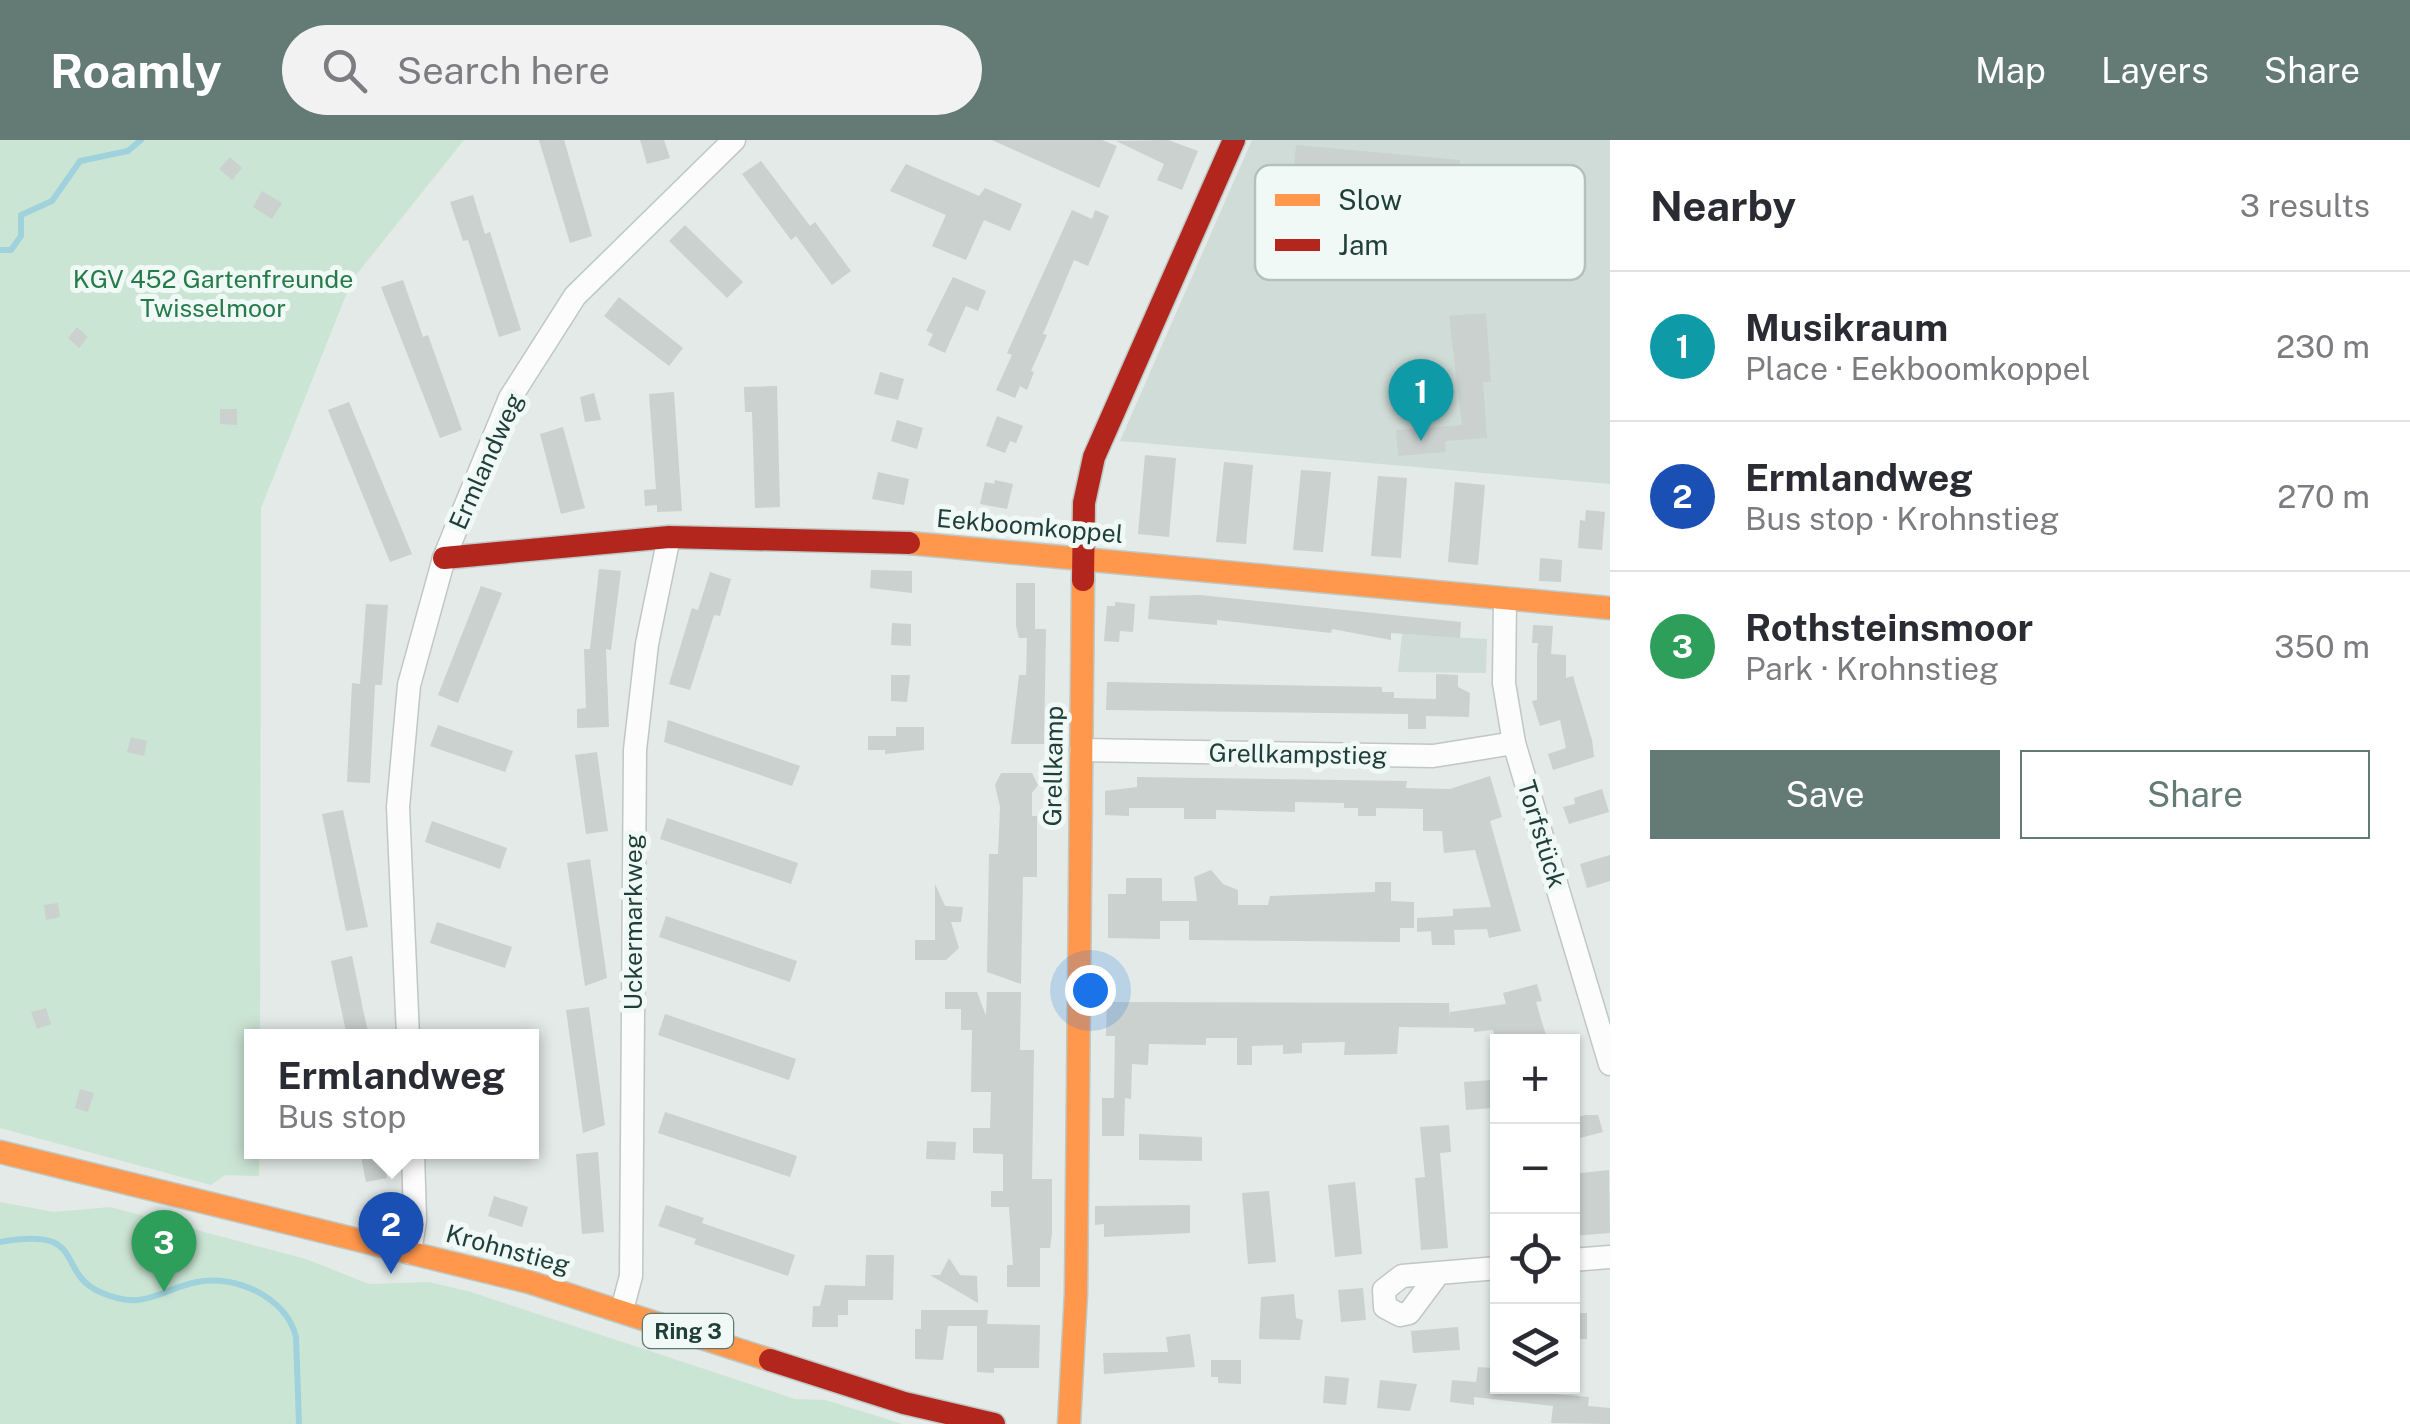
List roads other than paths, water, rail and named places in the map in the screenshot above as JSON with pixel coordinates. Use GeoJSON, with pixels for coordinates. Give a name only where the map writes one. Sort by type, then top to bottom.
{"type":"FeatureCollection","features":[{"type":"Feature","properties":{"kind":"street","name":"Ermlandweg"},"geometry":{"type":"LineString","coordinates":[[408,1029],[398,807],[409,685],[444,558],[510,398],[575,296],[734,140]]}},
{"type":"Feature","properties":{"kind":"street","name":"Grellkamp"},"geometry":{"type":"LineString","coordinates":[[1070,1424],[1076,1293],[1075,1006],[1082,750],[1080,558],[1084,503],[1094,457],[1234,140]]}},
{"type":"Feature","properties":{"kind":"street","name":"Eekboomkoppel"},"geometry":{"type":"LineString","coordinates":[[444,558],[669,537],[866,538],[1610,608]]}},
{"type":"Feature","properties":{"kind":"street","name":"Uckermarkweg"},"geometry":{"type":"LineString","coordinates":[[622,1310],[631,1276],[634,750],[647,644],[669,537]]}},
{"type":"Feature","properties":{"kind":"street","name":"Torfstück"},"geometry":{"type":"LineString","coordinates":[[1505,599],[1504,684],[1514,743],[1610,1064]]}},
{"type":"Feature","properties":{"kind":"street","name":"Grellkampstieg"},"geometry":{"type":"LineString","coordinates":[[1082,750],[1433,756],[1514,743]]}},
{"type":"Feature","properties":{"kind":"street","name":"Krohnstieg"},"geometry":{"type":"LineString","coordinates":[[0,1152],[410,1253],[622,1310],[904,1402],[994,1424]]}},
{"type":"Feature","properties":{"kind":"street"},"geometry":{"type":"LineString","coordinates":[[410,1253],[416,1220],[413,1159]]}},
{"type":"Feature","properties":{"kind":"street"},"geometry":{"type":"LineString","coordinates":[[1580,1259],[1610,1256]]}},
{"type":"Feature","properties":{"kind":"street"},"geometry":{"type":"LineString","coordinates":[[1438,1274],[1490,1269]]}},
{"type":"Feature","properties":{"kind":"waterway"},"geometry":{"type":"LineString","coordinates":[[0,250],[11,250],[21,236],[21,215],[52,201],[80,161],[128,151],[141,140]]}},
{"type":"Feature","properties":{"kind":"waterway"},"geometry":{"type":"LineString","coordinates":[[0,1242],[28,1239],[59,1245],[86,1283],[115,1298],[151,1298],[212,1280],[258,1292],[282,1311],[296,1337],[299,1424]]}},
{"type":"Feature","properties":{"kind":"place","name":"Musikraum"},"geometry":{"type":"Point","coordinates":[1421,441]}},
{"type":"Feature","properties":{"kind":"place","name":"Ermlandweg"},"geometry":{"type":"Point","coordinates":[391,1274]}},
{"type":"Feature","properties":{"kind":"place","name":"Rothsteinsmoor"},"geometry":{"type":"Point","coordinates":[164,1292]}},
{"type":"Feature","properties":{"kind":"park label","name":"KGV 452 Gartenfreunde Twisselmoor"},"geometry":{"type":"Point","coordinates":[213,294]}}]}
